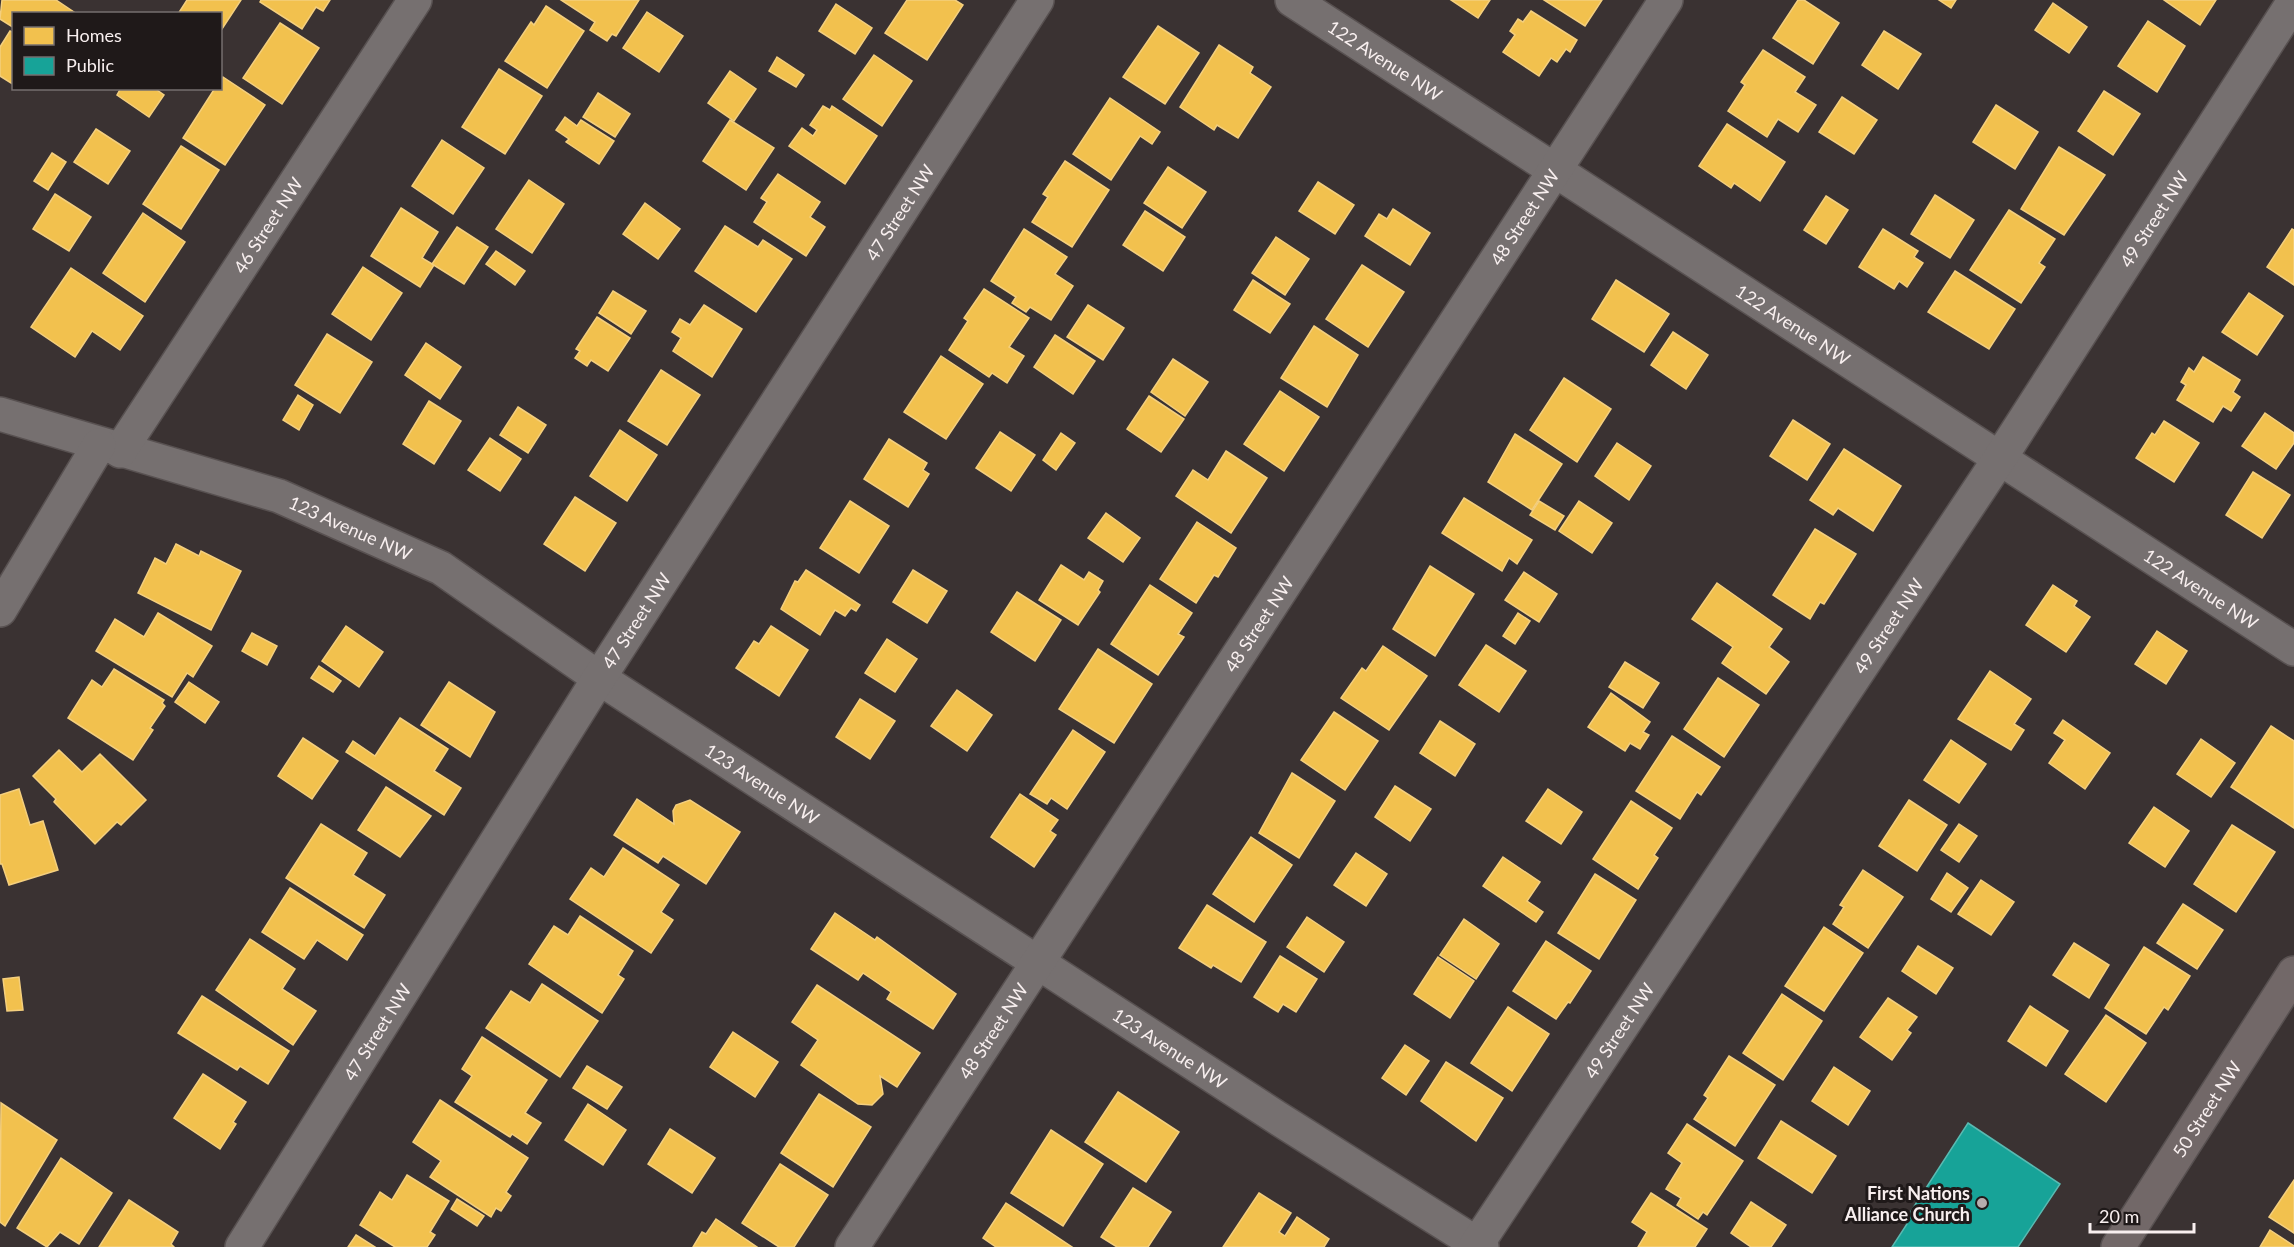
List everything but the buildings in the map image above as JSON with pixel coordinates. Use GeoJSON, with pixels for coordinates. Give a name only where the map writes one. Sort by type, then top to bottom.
{"type":"FeatureCollection","features":[{"type":"Feature","properties":{"kind":"main road","name":"50 Street NW"},"geometry":{"type":"LineString","coordinates":[[2118,1247],[2294,973]]}},
{"type":"Feature","properties":{"kind":"street","name":"46 Street NW"},"geometry":{"type":"LineString","coordinates":[[0,610],[415,0]]}},
{"type":"Feature","properties":{"kind":"street","name":"47 Street NW"},"geometry":{"type":"LineString","coordinates":[[242,1247],[599,678],[1036,0]]}},
{"type":"Feature","properties":{"kind":"street","name":"122 Avenue NW"},"geometry":{"type":"LineString","coordinates":[[1292,0],[2294,649]]}},
{"type":"Feature","properties":{"kind":"street","name":"48 Street NW"},"geometry":{"type":"LineString","coordinates":[[852,1247],[1666,0]]}},
{"type":"Feature","properties":{"kind":"street","name":"49 Street NW"},"geometry":{"type":"LineString","coordinates":[[1478,1246],[2000,458],[2294,1]]}},
{"type":"Feature","properties":{"kind":"street","name":"123 Avenue NW"},"geometry":{"type":"LineString","coordinates":[[0,414],[279,496],[441,568],[599,678],[1478,1246]]}},
{"type":"Feature","properties":{"kind":"place","name":"First Nations Alliance Church"},"geometry":{"type":"Point","coordinates":[1982,1203]}}]}
